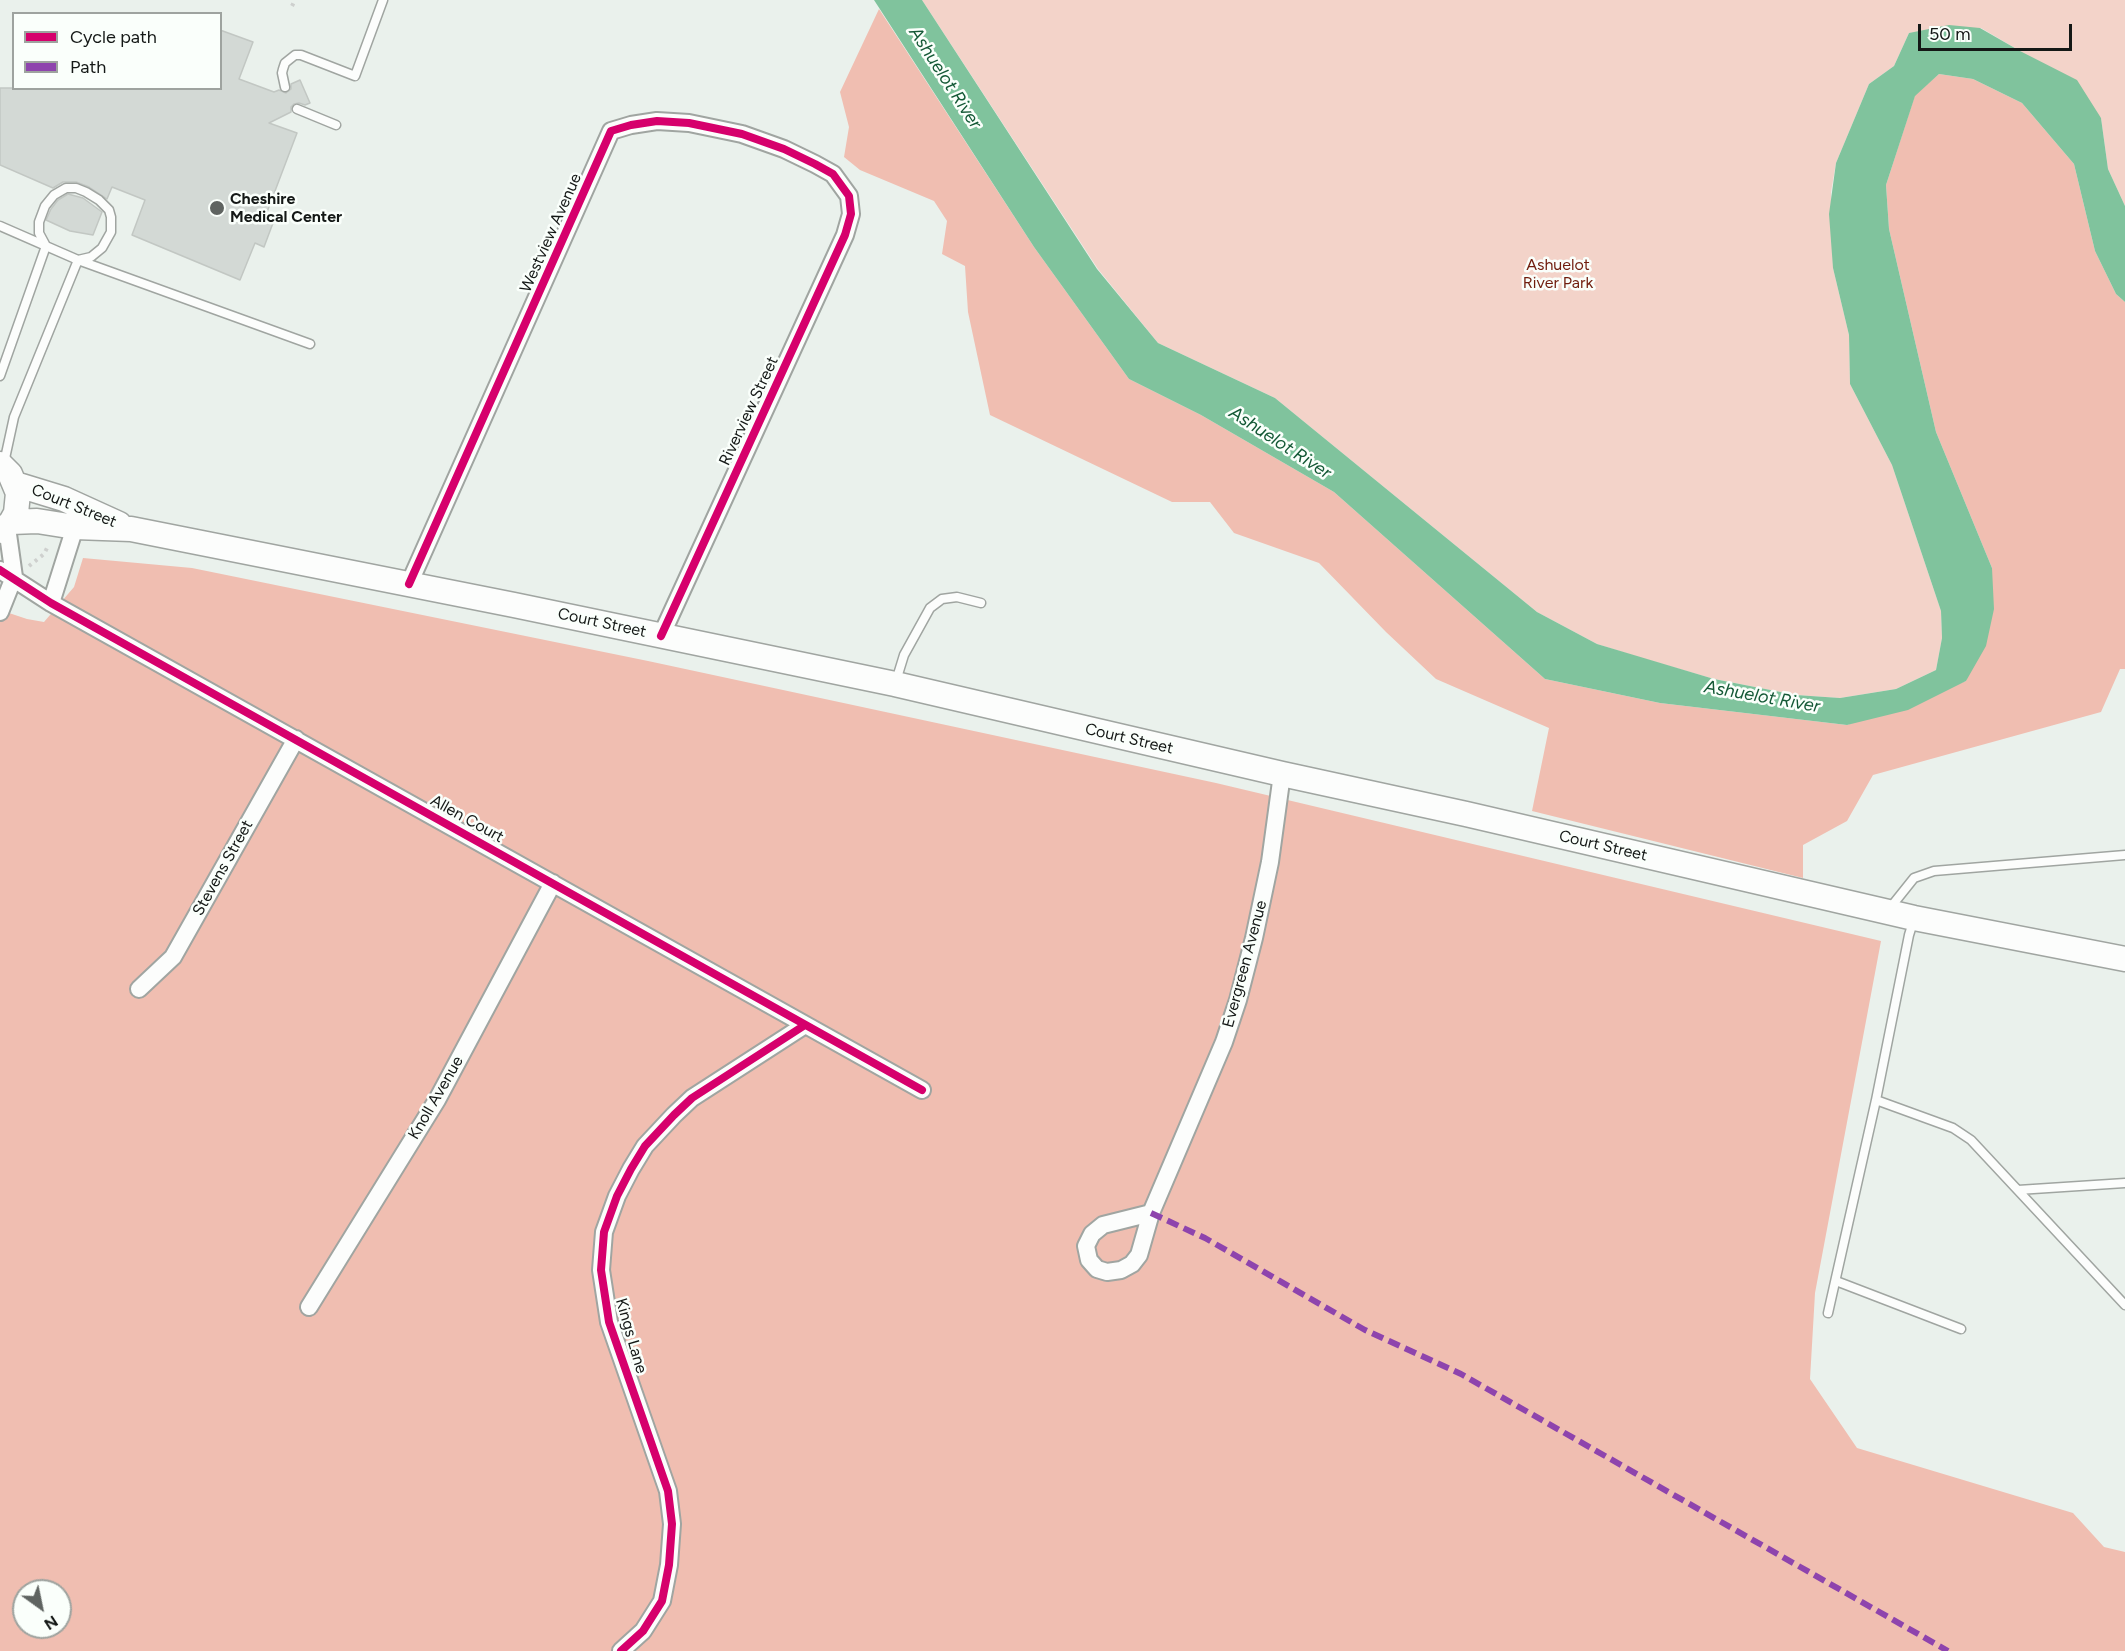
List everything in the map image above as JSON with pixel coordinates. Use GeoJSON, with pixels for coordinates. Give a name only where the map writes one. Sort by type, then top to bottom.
{"type":"FeatureCollection","features":[{"type":"Feature","properties":{"kind":"main road","name":"Court Street"},"geometry":{"type":"LineString","coordinates":[[6,472],[131,530]]}},
{"type":"Feature","properties":{"kind":"main road","name":"Court Street"},"geometry":{"type":"LineString","coordinates":[[6,472],[18,503],[6,527]]}},
{"type":"Feature","properties":{"kind":"main road","name":"Court Street"},"geometry":{"type":"LineString","coordinates":[[6,527],[37,522],[131,530],[409,584],[895,684],[1282,774],[1466,813],[1914,918],[2125,959]]}},
{"type":"Feature","properties":{"kind":"street","name":"Westview Avenue"},"geometry":{"type":"LineString","coordinates":[[409,584],[611,131],[657,121],[689,123],[742,134],[784,149],[816,164],[833,174],[849,196]]}},
{"type":"Feature","properties":{"kind":"street","name":"Riverview Street"},"geometry":{"type":"LineString","coordinates":[[661,636],[845,235],[851,214],[849,196]]}},
{"type":"Feature","properties":{"kind":"street"},"geometry":{"type":"LineString","coordinates":[[0,612],[7,574],[6,527]]}},
{"type":"Feature","properties":{"kind":"street"},"geometry":{"type":"LineString","coordinates":[[51,603],[75,527]]}},
{"type":"Feature","properties":{"kind":"street","name":"Allen Court"},"geometry":{"type":"LineString","coordinates":[[7,574],[51,603],[922,1090]]}},
{"type":"Feature","properties":{"kind":"street","name":"Stevens Street"},"geometry":{"type":"LineString","coordinates":[[139,989],[173,957],[296,739]]}},
{"type":"Feature","properties":{"kind":"street","name":"Evergreen Avenue"},"geometry":{"type":"LineString","coordinates":[[1151,1213],[1224,1042],[1238,1000],[1270,862],[1282,774]]}},
{"type":"Feature","properties":{"kind":"street","name":"Knoll Avenue"},"geometry":{"type":"LineString","coordinates":[[309,1306],[437,1100],[553,883]]}},
{"type":"Feature","properties":{"kind":"street","name":"Kings Lane"},"geometry":{"type":"LineString","coordinates":[[621,1651],[643,1630],[662,1601],[669,1565],[672,1524],[668,1491],[609,1322],[601,1270],[604,1232],[617,1196],[631,1169],[645,1146],[674,1115],[692,1098],[806,1025]]}},
{"type":"Feature","properties":{"kind":"lane"},"geometry":{"type":"LineString","coordinates":[[285,87],[283,69],[285,63],[295,55],[301,55],[355,76],[383,0]]}},
{"type":"Feature","properties":{"kind":"lane"},"geometry":{"type":"LineString","coordinates":[[297,110],[336,125]]}},
{"type":"Feature","properties":{"kind":"lane"},"geometry":{"type":"LineString","coordinates":[[0,376],[46,246],[39,233],[39,222],[45,206],[54,195],[66,188],[76,188],[99,200],[109,210],[111,217],[111,232],[102,248],[91,257],[78,260]]}},
{"type":"Feature","properties":{"kind":"lane"},"geometry":{"type":"LineString","coordinates":[[0,226],[78,260],[310,344]]}},
{"type":"Feature","properties":{"kind":"lane"},"geometry":{"type":"LineString","coordinates":[[6,472],[14,417],[78,260]]}},
{"type":"Feature","properties":{"kind":"lane"},"geometry":{"type":"LineString","coordinates":[[895,684],[904,655],[930,608],[942,599],[957,597],[981,603]]}},
{"type":"Feature","properties":{"kind":"lane"},"geometry":{"type":"LineString","coordinates":[[1888,911],[1914,878],[1934,871],[2125,855]]}},
{"type":"Feature","properties":{"kind":"lane"},"geometry":{"type":"LineString","coordinates":[[1828,1314],[1914,918]]}},
{"type":"Feature","properties":{"kind":"lane"},"geometry":{"type":"LineString","coordinates":[[1876,1100],[1953,1128],[1971,1140],[2125,1305]]}},
{"type":"Feature","properties":{"kind":"lane"},"geometry":{"type":"LineString","coordinates":[[2018,1190],[2125,1183]]}},
{"type":"Feature","properties":{"kind":"lane"},"geometry":{"type":"LineString","coordinates":[[1836,1281],[1961,1329]]}},
{"type":"Feature","properties":{"kind":"path"},"geometry":{"type":"LineString","coordinates":[[292,6],[295,0]]}},
{"type":"Feature","properties":{"kind":"path"},"geometry":{"type":"LineString","coordinates":[[29,567],[44,554],[51,538]]}},
{"type":"Feature","properties":{"kind":"green space","name":"Ashuelot River Park"},"geometry":{"type":"Polygon","coordinates":[[[922,0],[2125,0],[2125,206],[2108,169],[2101,118],[2020,51],[1981,28],[1909,33],[1894,66],[1869,84],[1836,163],[1831,192],[1833,268],[1849,335],[1850,384],[1892,465],[1941,611],[1942,638],[1936,670],[1896,689],[1840,698],[1796,695],[1714,679],[1597,644],[1537,612],[1275,398],[1158,343],[1098,269],[922,0]]]}},
{"type":"Feature","properties":{"kind":"shaded area"},"geometry":{"type":"Polygon","coordinates":[[[879,9],[1034,247],[1129,379],[1201,415],[1334,492],[1545,679],[1660,703],[1847,725],[1966,681],[1992,568],[1936,432],[1889,229],[1886,185],[1915,95],[1939,74],[1973,79],[2022,103],[2074,164],[2095,251],[2116,294],[2125,302],[2125,669],[2120,669],[2101,712],[1873,775],[1847,821],[1803,845],[1803,878],[1532,811],[1549,728],[1436,679],[1386,632],[1319,563],[1234,533],[1210,502],[1172,502],[990,415],[968,312],[965,266],[942,254],[947,221],[934,201],[860,170],[844,157],[849,127],[840,92],[879,9]]]}},
{"type":"Feature","properties":{"kind":"shaded area"},"geometry":{"type":"Polygon","coordinates":[[[83,558],[192,568],[648,661],[1216,783],[1881,941],[1815,1293],[1810,1379],[1857,1448],[2073,1513],[2104,1547],[2125,1552],[2125,1651],[0,1651],[0,610],[44,622],[74,587],[83,558]]]}},
{"type":"Feature","properties":{"kind":"water","name":"Ashuelot River"},"geometry":{"type":"Polygon","coordinates":[[[874,0],[922,0],[1097,269],[1158,343],[1275,398],[1537,612],[1597,644],[1714,679],[1796,695],[1840,698],[1896,689],[1936,670],[1942,638],[1941,611],[1892,465],[1850,384],[1849,335],[1833,268],[1829,214],[1836,163],[1869,84],[1894,66],[1909,33],[1949,25],[1980,28],[2077,80],[2101,118],[2108,169],[2125,206],[2125,302],[2116,294],[2095,251],[2074,164],[2022,103],[1973,79],[1939,74],[1915,96],[1886,185],[1889,229],[1936,432],[1992,568],[1994,609],[1986,646],[1966,681],[1908,710],[1847,725],[1660,703],[1545,679],[1334,492],[1201,415],[1129,379],[1034,247],[874,0]]]}},
{"type":"Feature","properties":{"kind":"building","name":"Cheshire Medical Center"},"geometry":{"type":"Polygon","coordinates":[[[222,31],[253,42],[239,79],[274,92],[279,90],[286,93],[291,89],[291,84],[300,80],[310,103],[294,104],[291,112],[269,123],[297,133],[264,220],[273,223],[264,247],[255,243],[240,280],[132,235],[145,200],[112,187],[107,199],[89,187],[76,182],[63,182],[53,188],[0,165],[0,88],[12,88],[12,90],[222,90],[222,31]]]}},
{"type":"Feature","properties":{"kind":"building"},"geometry":{"type":"Polygon","coordinates":[[[68,194],[83,198],[102,212],[93,235],[70,231],[46,220],[58,200],[68,194]]]}},
{"type":"Feature","properties":{"kind":"marked path"},"geometry":{"type":"LineString","coordinates":[[1151,1213],[1205,1238],[1365,1330],[1461,1374],[1948,1651]]}},
{"type":"Feature","properties":{"kind":"cycle path"},"geometry":{"type":"LineString","coordinates":[[409,584],[611,131],[657,121],[689,123],[742,134],[784,149],[833,174],[849,196],[851,214],[845,235],[661,636]]}},
{"type":"Feature","properties":{"kind":"cycle path"},"geometry":{"type":"LineString","coordinates":[[0,570],[51,603],[922,1090]]}},
{"type":"Feature","properties":{"kind":"cycle path"},"geometry":{"type":"LineString","coordinates":[[621,1651],[643,1631],[662,1601],[669,1565],[672,1524],[668,1491],[609,1322],[601,1270],[604,1232],[617,1196],[631,1169],[645,1146],[674,1115],[692,1098],[805,1025]]}},
{"type":"Feature","properties":{"kind":"place","name":"Cheshire Medical Center"},"geometry":{"type":"Point","coordinates":[217,208]}}]}
